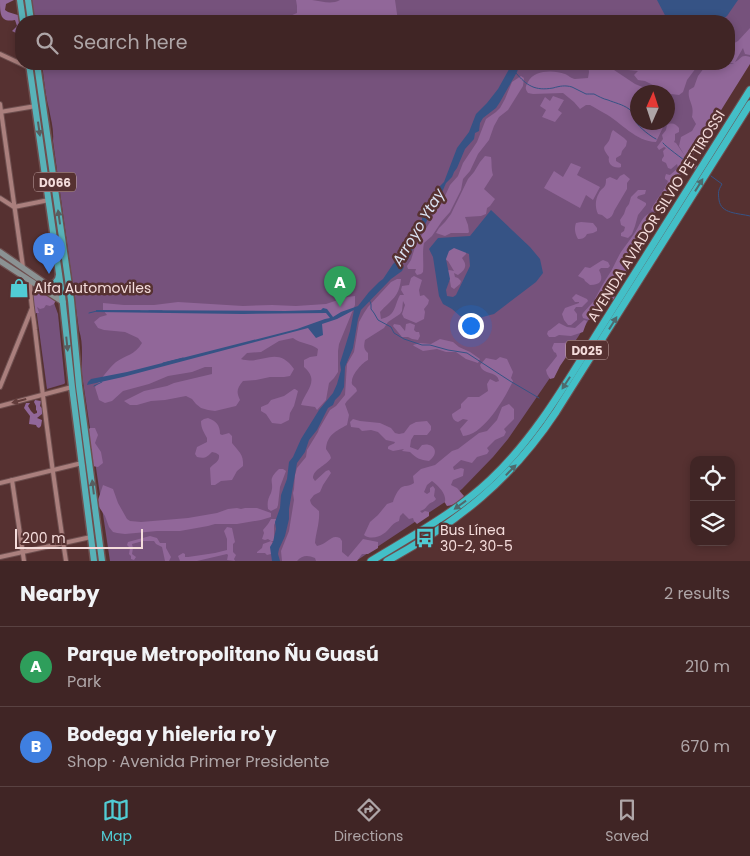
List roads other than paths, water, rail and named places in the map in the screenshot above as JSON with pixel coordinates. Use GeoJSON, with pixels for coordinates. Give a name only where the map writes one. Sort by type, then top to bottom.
{"type":"FeatureCollection","features":[{"type":"Feature","properties":{"kind":"highway"},"geometry":{"type":"LineString","coordinates":[[20,0],[22,15]]}},
{"type":"Feature","properties":{"kind":"highway"},"geometry":{"type":"LineString","coordinates":[[28,0],[30,15]]}},
{"type":"Feature","properties":{"kind":"highway","name":"D066"},"geometry":{"type":"LineString","coordinates":[[31,70],[60,274],[93,561]]}},
{"type":"Feature","properties":{"kind":"highway","name":"D066"},"geometry":{"type":"LineString","coordinates":[[38,70],[71,300],[79,386],[98,536],[104,561]]}},
{"type":"Feature","properties":{"kind":"highway","name":"AVENIDA AVIADOR SILVIO PETTIROSSI"},"geometry":{"type":"LineString","coordinates":[[371,561],[463,503],[490,480],[528,439],[750,90]]}},
{"type":"Feature","properties":{"kind":"highway","name":"AVENIDA AVIADOR SILVIO PETTIROSSI"},"geometry":{"type":"LineString","coordinates":[[387,561],[414,547],[484,496],[517,464],[531,447],[561,405],[750,104]]}},
{"type":"Feature","properties":{"kind":"highway"},"geometry":{"type":"LineString","coordinates":[[48,284],[54,283],[60,274]]}},
{"type":"Feature","properties":{"kind":"highway"},"geometry":{"type":"LineString","coordinates":[[63,298],[68,299],[70,327],[74,335]]}},
{"type":"Feature","properties":{"kind":"highway"},"geometry":{"type":"LineString","coordinates":[[378,561],[422,533],[430,525]]}},
{"type":"Feature","properties":{"kind":"highway"},"geometry":{"type":"LineString","coordinates":[[395,561],[414,547]]}},
{"type":"Feature","properties":{"kind":"main road"},"geometry":{"type":"LineString","coordinates":[[0,252],[48,284],[63,298]]}},
{"type":"Feature","properties":{"kind":"main road"},"geometry":{"type":"LineString","coordinates":[[0,261],[31,282],[63,298]]}},
{"type":"Feature","properties":{"kind":"street"},"geometry":{"type":"LineString","coordinates":[[0,54],[15,60]]}},
{"type":"Feature","properties":{"kind":"street"},"geometry":{"type":"LineString","coordinates":[[0,104],[23,267]]}},
{"type":"Feature","properties":{"kind":"street"},"geometry":{"type":"LineString","coordinates":[[1,112],[36,106]]}},
{"type":"Feature","properties":{"kind":"street"},"geometry":{"type":"LineString","coordinates":[[0,198],[14,207],[50,200]]}},
{"type":"Feature","properties":{"kind":"street"},"geometry":{"type":"LineString","coordinates":[[37,277],[29,286],[42,395],[66,561]]}},
{"type":"Feature","properties":{"kind":"street"},"geometry":{"type":"LineString","coordinates":[[0,387],[32,306]]}},
{"type":"Feature","properties":{"kind":"street"},"geometry":{"type":"LineString","coordinates":[[0,406],[72,387]]}},
{"type":"Feature","properties":{"kind":"street"},"geometry":{"type":"LineString","coordinates":[[0,483],[82,463]]}},
{"type":"Feature","properties":{"kind":"street"},"geometry":{"type":"LineString","coordinates":[[12,480],[24,561]]}},
{"type":"Feature","properties":{"kind":"street"},"geometry":{"type":"LineString","coordinates":[[0,557],[91,537]]}},
{"type":"Feature","properties":{"kind":"water"},"geometry":{"type":"Polygon","coordinates":[[[657,0],[738,0],[728,15],[665,15],[657,0]]]}},
{"type":"Feature","properties":{"kind":"water","name":"Arroyo Ytay"},"geometry":{"type":"Polygon","coordinates":[[[509,70],[518,70],[496,108],[483,118],[480,123],[479,131],[475,133],[474,139],[465,149],[452,177],[446,183],[406,262],[398,257],[422,221],[422,216],[427,206],[444,182],[457,148],[469,132],[476,114],[498,89],[509,70]]]}},
{"type":"Feature","properties":{"kind":"water"},"geometry":{"type":"Polygon","coordinates":[[[491,210],[540,259],[543,273],[536,282],[494,314],[471,320],[460,316],[443,304],[439,296],[433,257],[429,249],[438,238],[470,236],[491,210]],[[454,248],[449,251],[446,259],[450,279],[446,290],[447,296],[453,297],[456,295],[470,266],[469,254],[454,248]]]}},
{"type":"Feature","properties":{"kind":"water"},"geometry":{"type":"Polygon","coordinates":[[[396,261],[404,267],[402,271],[391,279],[361,310],[353,348],[345,367],[344,387],[333,405],[328,408],[317,430],[309,440],[305,452],[297,463],[289,519],[278,554],[280,561],[272,561],[270,547],[276,529],[275,522],[287,479],[289,462],[301,439],[319,410],[333,393],[337,384],[341,370],[340,363],[354,310],[322,324],[323,335],[316,338],[308,328],[87,385],[91,379],[127,372],[297,329],[330,318],[326,313],[243,314],[96,312],[96,310],[285,311],[321,310],[323,308],[327,309],[333,317],[358,306],[383,279],[396,261]]]}},
{"type":"Feature","properties":{"kind":"waterway"},"geometry":{"type":"LineString","coordinates":[[516,73],[524,81],[536,88],[547,89],[569,86],[586,94],[594,94],[624,106],[632,112],[640,127],[656,139]]}},
{"type":"Feature","properties":{"kind":"waterway"},"geometry":{"type":"LineString","coordinates":[[663,143],[688,163]]}},
{"type":"Feature","properties":{"kind":"waterway"},"geometry":{"type":"LineString","coordinates":[[711,176],[722,184],[718,195],[720,205],[731,212],[750,216]]}},
{"type":"Feature","properties":{"kind":"waterway"},"geometry":{"type":"LineString","coordinates":[[369,299],[371,309],[378,320],[391,327],[394,333],[404,339],[422,345],[467,353],[539,398]]}},
{"type":"Feature","properties":{"kind":"waterway"},"geometry":{"type":"LineString","coordinates":[[89,313],[97,311]]}},
{"type":"Feature","properties":{"kind":"waterway"},"geometry":{"type":"LineString","coordinates":[[104,311],[140,311]]}},
{"type":"Feature","properties":{"kind":"waterway"},"geometry":{"type":"LineString","coordinates":[[149,311],[162,311]]}},
{"type":"Feature","properties":{"kind":"waterway"},"geometry":{"type":"LineString","coordinates":[[163,363],[183,358]]}},
{"type":"Feature","properties":{"kind":"waterway"},"geometry":{"type":"LineString","coordinates":[[94,386],[102,382]]}},
{"type":"Feature","properties":{"kind":"place","name":"Bodega y hieleria ro'y"},"geometry":{"type":"Point","coordinates":[49,274]}},
{"type":"Feature","properties":{"kind":"place","name":"Alfa Automoviles"},"geometry":{"type":"Point","coordinates":[19,288]}},
{"type":"Feature","properties":{"kind":"place","name":"Parque Metropolitano Ñu Guasú"},"geometry":{"type":"Point","coordinates":[340,307]}},
{"type":"Feature","properties":{"kind":"place","name":"Bus Línea 30-2, 30-5"},"geometry":{"type":"Point","coordinates":[425,538]}}]}
